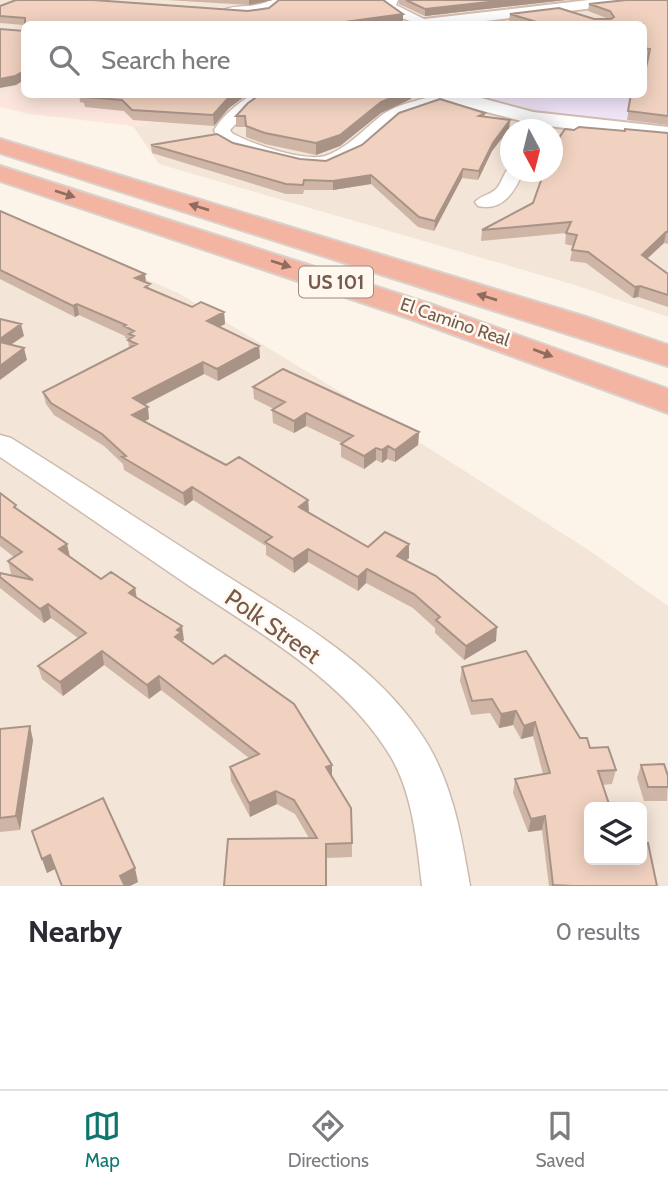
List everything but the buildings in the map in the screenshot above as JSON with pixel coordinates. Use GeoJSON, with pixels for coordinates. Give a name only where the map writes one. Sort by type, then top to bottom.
{"type":"FeatureCollection","features":[{"type":"Feature","properties":{"kind":"highway","name":"El Camino Real"},"geometry":{"type":"LineString","coordinates":[[0,146],[575,324],[668,356]]}},
{"type":"Feature","properties":{"kind":"highway","name":"El Camino Real"},"geometry":{"type":"LineString","coordinates":[[0,173],[403,304],[527,347],[668,402]]}},
{"type":"Feature","properties":{"kind":"street"},"geometry":{"type":"LineString","coordinates":[[210,10],[260,11],[279,0]]}},
{"type":"Feature","properties":{"kind":"street"},"geometry":{"type":"LineString","coordinates":[[392,0],[389,4],[392,8],[420,21]]}},
{"type":"Feature","properties":{"kind":"street"},"geometry":{"type":"LineString","coordinates":[[452,21],[626,0]]}},
{"type":"Feature","properties":{"kind":"street"},"geometry":{"type":"LineString","coordinates":[[558,8],[587,18]]}},
{"type":"Feature","properties":{"kind":"street"},"geometry":{"type":"LineString","coordinates":[[258,98],[225,125],[223,136],[240,145],[316,163],[330,161],[354,148],[391,116],[439,98]]}},
{"type":"Feature","properties":{"kind":"street"},"geometry":{"type":"LineString","coordinates":[[451,98],[524,119]]}},
{"type":"Feature","properties":{"kind":"street"},"geometry":{"type":"LineString","coordinates":[[563,126],[668,134]]}},
{"type":"Feature","properties":{"kind":"street"},"geometry":{"type":"LineString","coordinates":[[485,202],[505,193],[510,182]]}},
{"type":"Feature","properties":{"kind":"street","name":"Polk Street"},"geometry":{"type":"LineString","coordinates":[[5,453],[256,613],[361,690],[392,725],[425,782],[437,824],[446,886]]}},
{"type":"Feature","properties":{"kind":"shaded area"},"geometry":{"type":"Polygon","coordinates":[[[0,0],[668,0],[668,317],[575,285],[159,164],[133,126],[146,125],[184,98],[647,98],[647,21],[21,21],[21,85],[0,96],[0,0]]]}},
{"type":"Feature","properties":{"kind":"shaded area"},"geometry":{"type":"Polygon","coordinates":[[[647,60],[668,62],[668,128],[550,115],[478,98],[647,98],[647,60]]]}},
{"type":"Feature","properties":{"kind":"shaded area"},"geometry":{"type":"Polygon","coordinates":[[[21,85],[21,98],[184,98],[146,125],[133,126],[30,114],[0,107],[0,96],[21,85]]]}},
{"type":"Feature","properties":{"kind":"shaded area"},"geometry":{"type":"Polygon","coordinates":[[[0,215],[180,294],[350,398],[590,551],[668,606],[668,886],[0,886],[0,215]]]}}]}
